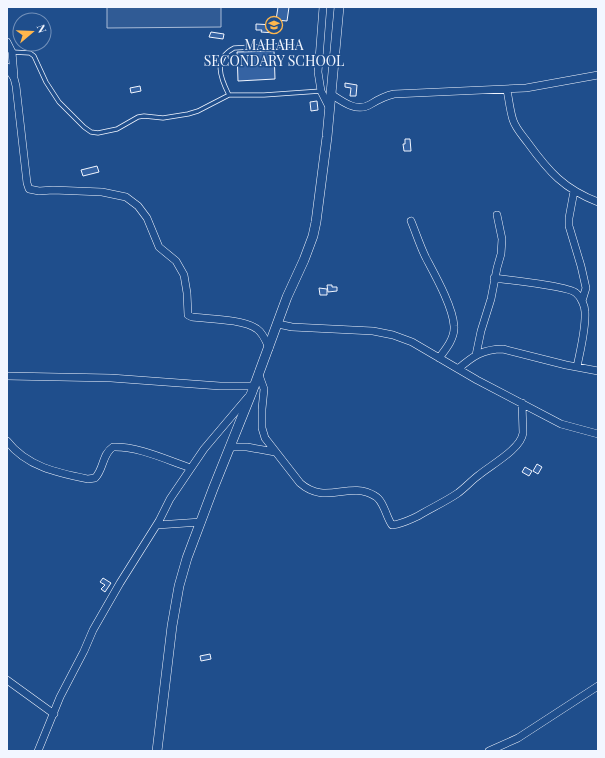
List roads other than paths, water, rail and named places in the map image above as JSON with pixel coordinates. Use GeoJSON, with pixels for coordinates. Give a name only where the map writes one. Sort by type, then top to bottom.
{"type":"FeatureCollection","features":[{"type":"Feature","properties":{"kind":"main road"},"geometry":{"type":"LineString","coordinates":[[157,751],[172,626],[179,586],[187,558],[254,389],[287,297],[313,236],[323,173],[339,7]]}},
{"type":"Feature","properties":{"kind":"street"},"geometry":{"type":"LineString","coordinates":[[323,7],[318,72],[321,91],[330,107]]}},
{"type":"Feature","properties":{"kind":"street"},"geometry":{"type":"LineString","coordinates":[[7,42],[12,52],[27,183],[29,189],[39,192],[67,190],[102,192],[126,197],[138,206],[147,218],[159,247],[170,255],[181,269],[186,283],[188,315],[192,317],[247,324],[258,329],[269,348]]}},
{"type":"Feature","properties":{"kind":"street"},"geometry":{"type":"LineString","coordinates":[[7,67],[14,78]]}},
{"type":"Feature","properties":{"kind":"street"},"geometry":{"type":"LineString","coordinates":[[331,94],[348,104],[361,108],[381,98],[394,94],[507,90],[536,87],[598,75]]}},
{"type":"Feature","properties":{"kind":"street"},"geometry":{"type":"LineString","coordinates":[[507,90],[513,120],[516,127],[541,161],[556,177],[574,192],[598,202]]}},
{"type":"Feature","properties":{"kind":"street"},"geometry":{"type":"LineString","coordinates":[[574,192],[569,226],[586,288],[582,302]]}},
{"type":"Feature","properties":{"kind":"street"},"geometry":{"type":"LineString","coordinates":[[476,355],[481,331],[491,299],[494,278],[502,254],[502,239],[497,215]]}},
{"type":"Feature","properties":{"kind":"street"},"geometry":{"type":"LineString","coordinates":[[411,221],[425,256],[444,294],[454,325],[454,333],[449,345],[439,358]]}},
{"type":"Feature","properties":{"kind":"street"},"geometry":{"type":"LineString","coordinates":[[494,278],[572,291],[577,294],[585,311],[577,368]]}},
{"type":"Feature","properties":{"kind":"street"},"geometry":{"type":"LineString","coordinates":[[278,324],[292,327],[373,331],[412,342],[458,369],[561,424],[598,434]]}},
{"type":"Feature","properties":{"kind":"street"},"geometry":{"type":"LineString","coordinates":[[458,369],[481,352],[493,349],[503,349],[577,368],[598,371]]}},
{"type":"Feature","properties":{"kind":"street"},"geometry":{"type":"LineString","coordinates":[[259,375],[264,389],[262,428],[265,438],[300,483],[307,490],[325,494],[352,490],[375,496],[380,501],[391,524],[399,525],[460,492],[479,474],[499,461],[519,443],[523,433],[522,403]]}},
{"type":"Feature","properties":{"kind":"street"},"geometry":{"type":"LineString","coordinates":[[7,376],[111,378],[254,389]]}},
{"type":"Feature","properties":{"kind":"street"},"geometry":{"type":"LineString","coordinates":[[38,751],[60,697],[84,651],[93,630],[120,583],[157,525],[170,499],[204,449],[254,389]]}},
{"type":"Feature","properties":{"kind":"street"},"geometry":{"type":"LineString","coordinates":[[7,441],[14,450],[41,468],[88,479],[95,478],[99,475],[106,454],[113,447],[127,448],[152,454],[191,468]]}},
{"type":"Feature","properties":{"kind":"street"},"geometry":{"type":"LineString","coordinates":[[230,447],[247,447],[275,452]]}},
{"type":"Feature","properties":{"kind":"street"},"geometry":{"type":"LineString","coordinates":[[157,525],[201,522]]}},
{"type":"Feature","properties":{"kind":"street"},"geometry":{"type":"LineString","coordinates":[[7,680],[54,714]]}},
{"type":"Feature","properties":{"kind":"street"},"geometry":{"type":"LineString","coordinates":[[489,751],[518,738],[598,686]]}},
{"type":"Feature","properties":{"kind":"lane"},"geometry":{"type":"LineString","coordinates":[[229,95],[224,85],[220,66],[222,58],[227,52],[234,48],[292,45]]}},
{"type":"Feature","properties":{"kind":"lane"},"geometry":{"type":"LineString","coordinates":[[12,52],[30,53],[34,56],[46,82],[59,102],[77,121],[92,132],[98,133],[117,129],[138,117],[144,116],[163,118],[188,114],[198,111],[229,95],[264,95],[321,91]]}},
{"type":"Feature","properties":{"kind":"place","name":"MAHAHA SECONDARY SCHOOL"},"geometry":{"type":"Point","coordinates":[274,25]}}]}
